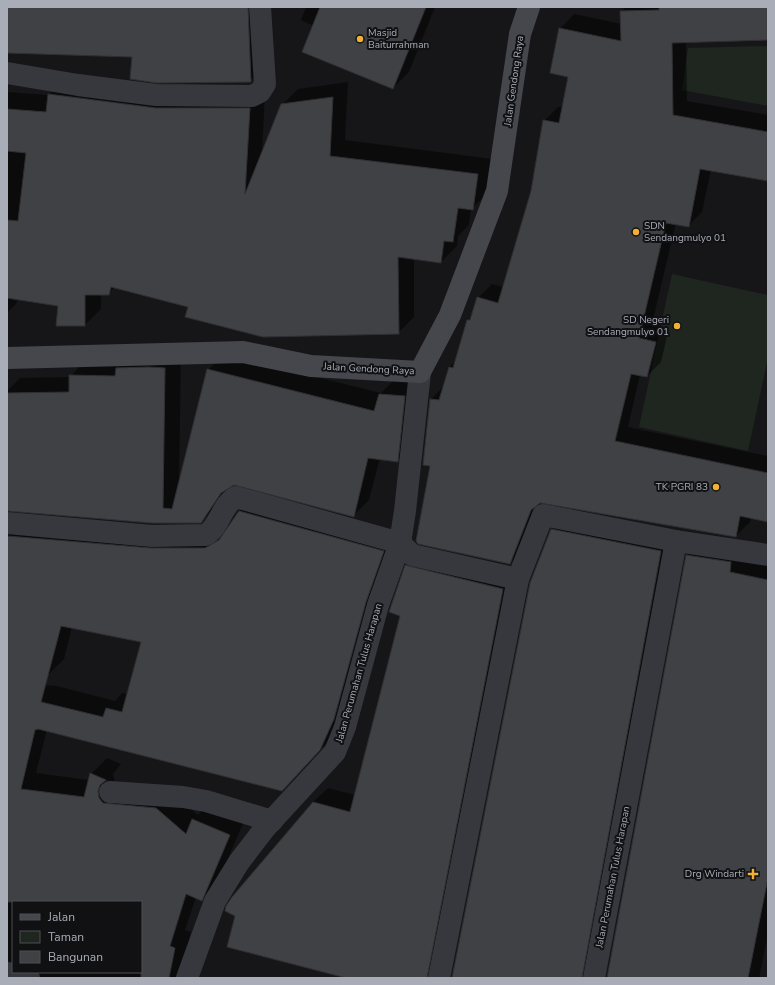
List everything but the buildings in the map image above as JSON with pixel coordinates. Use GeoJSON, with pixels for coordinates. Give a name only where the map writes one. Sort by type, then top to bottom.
{"type":"FeatureCollection","features":[{"type":"Feature","properties":{"kind":"main road","name":"Jalan Gendong Raya"},"geometry":{"type":"LineString","coordinates":[[7,358],[243,352],[311,366],[420,372],[450,315],[497,191],[520,34],[529,7]]}},
{"type":"Feature","properties":{"kind":"street"},"geometry":{"type":"LineString","coordinates":[[7,73],[78,85],[156,95],[252,96],[260,92],[266,80],[260,7]]}},
{"type":"Feature","properties":{"kind":"street","name":"Jalan Perumahan Tulus Harapan"},"geometry":{"type":"LineString","coordinates":[[187,978],[215,900],[239,862],[272,821],[335,752],[345,726],[378,605],[400,543],[405,511],[420,372]]}},
{"type":"Feature","properties":{"kind":"street"},"geometry":{"type":"LineString","coordinates":[[7,523],[152,536],[205,535],[210,533],[221,514],[236,497],[400,543],[412,555],[518,579]]}},
{"type":"Feature","properties":{"kind":"street"},"geometry":{"type":"LineString","coordinates":[[439,978],[518,579],[543,516],[676,541],[768,555]]}},
{"type":"Feature","properties":{"kind":"street","name":"Jalan Perumahan Tulus Harapan"},"geometry":{"type":"LineString","coordinates":[[594,978],[676,541]]}},
{"type":"Feature","properties":{"kind":"street"},"geometry":{"type":"LineString","coordinates":[[110,792],[170,796],[200,800],[272,821]]}},
{"type":"Feature","properties":{"kind":"street"},"geometry":{"type":"LineString","coordinates":[[7,974],[29,978]]}},
{"type":"Feature","properties":{"kind":"green space"},"geometry":{"type":"Polygon","coordinates":[[[768,46],[768,106],[682,90],[688,48],[768,46]]]}},
{"type":"Feature","properties":{"kind":"green space"},"geometry":{"type":"Polygon","coordinates":[[[672,274],[768,295],[768,358],[748,451],[639,427],[672,274]]]}},
{"type":"Feature","properties":{"kind":"place","name":"Masjid Baiturrahman"},"geometry":{"type":"Point","coordinates":[360,39]}},
{"type":"Feature","properties":{"kind":"place","name":"SDN Sendangmulyo 01"},"geometry":{"type":"Point","coordinates":[636,232]}},
{"type":"Feature","properties":{"kind":"place","name":"SD Negeri Sendangmulyo 01"},"geometry":{"type":"Point","coordinates":[677,326]}},
{"type":"Feature","properties":{"kind":"place","name":"TK PGRI 83"},"geometry":{"type":"Point","coordinates":[716,487]}},
{"type":"Feature","properties":{"kind":"place","name":"Drg Windarti"},"geometry":{"type":"Point","coordinates":[753,874]}}]}
